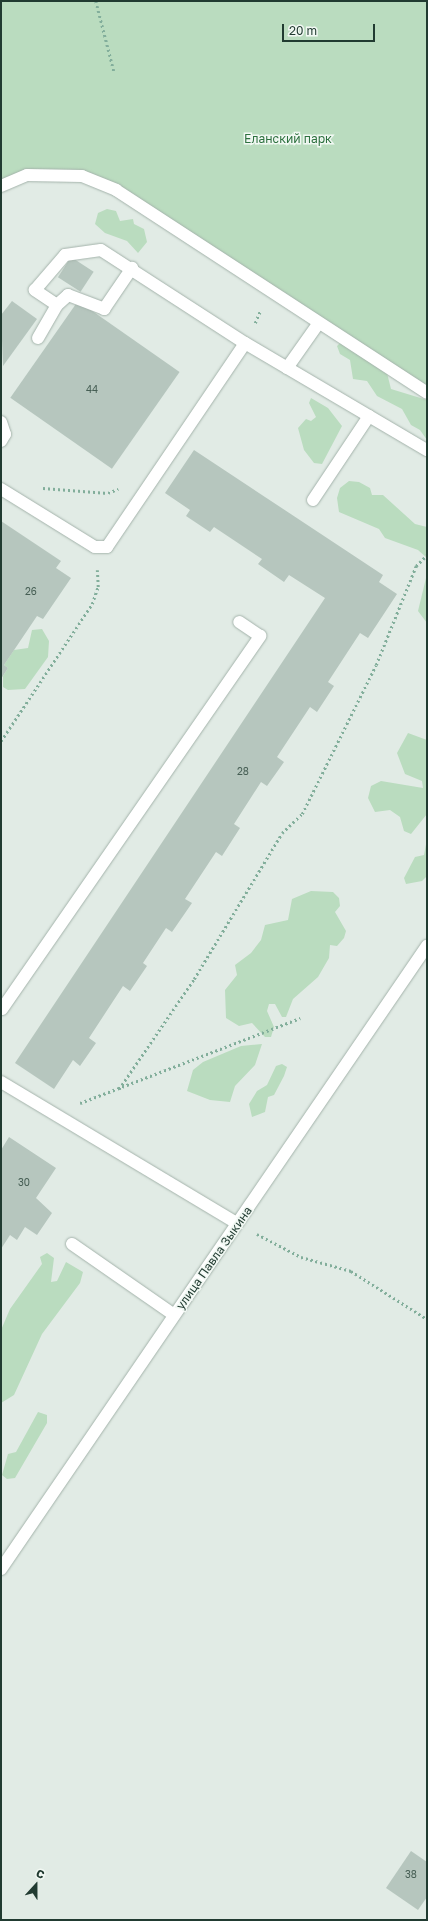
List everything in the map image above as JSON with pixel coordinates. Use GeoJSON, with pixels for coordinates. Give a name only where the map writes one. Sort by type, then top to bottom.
{"type":"FeatureCollection","features":[{"type":"Feature","properties":{"kind":"main road"},"geometry":{"type":"LineString","coordinates":[[1,186],[26,175],[82,176],[116,190],[318,324],[427,393]]}},
{"type":"Feature","properties":{"kind":"main road"},"geometry":{"type":"LineString","coordinates":[[57,305],[35,290],[65,255],[101,250],[132,268],[245,343],[427,450]]}},
{"type":"Feature","properties":{"kind":"main road"},"geometry":{"type":"LineString","coordinates":[[38,338],[57,305],[68,295],[104,309],[132,268]]}},
{"type":"Feature","properties":{"kind":"main road"},"geometry":{"type":"LineString","coordinates":[[287,368],[318,324]]}},
{"type":"Feature","properties":{"kind":"main road"},"geometry":{"type":"LineString","coordinates":[[1,489],[95,547],[107,547],[245,343]]}},
{"type":"Feature","properties":{"kind":"main road"},"geometry":{"type":"LineString","coordinates":[[313,500],[369,416]]}},
{"type":"Feature","properties":{"kind":"main road"},"geometry":{"type":"LineString","coordinates":[[1,422],[5,434],[1,441]]}},
{"type":"Feature","properties":{"kind":"main road"},"geometry":{"type":"LineString","coordinates":[[1,1010],[260,636],[239,622]]}},
{"type":"Feature","properties":{"kind":"main road","name":"улица Павла Зыкина"},"geometry":{"type":"LineString","coordinates":[[1,1570],[427,946]]}},
{"type":"Feature","properties":{"kind":"main road"},"geometry":{"type":"LineString","coordinates":[[1,1082],[237,1223]]}},
{"type":"Feature","properties":{"kind":"main road"},"geometry":{"type":"LineString","coordinates":[[72,1244],[174,1315]]}},
{"type":"Feature","properties":{"kind":"path"},"geometry":{"type":"LineString","coordinates":[[96,1],[114,71]]}},
{"type":"Feature","properties":{"kind":"path"},"geometry":{"type":"LineString","coordinates":[[245,343],[259,316],[262,287]]}},
{"type":"Feature","properties":{"kind":"path"},"geometry":{"type":"LineString","coordinates":[[39,488],[108,493],[122,488]]}},
{"type":"Feature","properties":{"kind":"path"},"geometry":{"type":"LineString","coordinates":[[1,741],[92,604],[98,587],[95,547]]}},
{"type":"Feature","properties":{"kind":"path"},"geometry":{"type":"LineString","coordinates":[[119,1089],[194,978],[282,833],[302,814],[376,665],[416,566],[427,555]]}},
{"type":"Feature","properties":{"kind":"path"},"geometry":{"type":"LineString","coordinates":[[53,1112],[119,1089],[300,1018]]}},
{"type":"Feature","properties":{"kind":"path"},"geometry":{"type":"LineString","coordinates":[[237,1223],[301,1257],[351,1271],[427,1319]]}},
{"type":"Feature","properties":{"kind":"green space","name":"Еланский парк"},"geometry":{"type":"Polygon","coordinates":[[[1,1],[427,1],[427,393],[170,226],[82,176],[27,175],[1,186],[1,1]]]}},
{"type":"Feature","properties":{"kind":"green space"},"geometry":{"type":"Polygon","coordinates":[[[107,209],[116,211],[120,221],[133,219],[134,224],[144,229],[147,242],[138,253],[127,241],[105,233],[95,224],[98,213],[107,209]]]}},
{"type":"Feature","properties":{"kind":"green space"},"geometry":{"type":"Polygon","coordinates":[[[340,343],[387,373],[391,389],[427,400],[427,440],[420,430],[411,425],[402,409],[377,396],[367,381],[353,379],[350,360],[340,354],[337,346],[340,343]]]}},
{"type":"Feature","properties":{"kind":"green space"},"geometry":{"type":"Polygon","coordinates":[[[311,398],[328,408],[342,426],[322,464],[314,463],[304,450],[298,428],[306,419],[311,421],[316,417],[309,403],[311,398]]]}},
{"type":"Feature","properties":{"kind":"green space"},"geometry":{"type":"Polygon","coordinates":[[[349,481],[359,482],[370,488],[372,495],[383,495],[415,524],[427,527],[427,558],[418,550],[385,538],[379,529],[339,512],[337,498],[340,488],[349,481]]]}},
{"type":"Feature","properties":{"kind":"green space"},"geometry":{"type":"Polygon","coordinates":[[[427,574],[427,623],[418,611],[427,574]]]}},
{"type":"Feature","properties":{"kind":"green space"},"geometry":{"type":"Polygon","coordinates":[[[42,629],[49,641],[48,657],[25,689],[8,690],[3,687],[3,676],[8,668],[4,665],[14,650],[28,648],[32,630],[42,629]]]}},
{"type":"Feature","properties":{"kind":"green space"},"geometry":{"type":"Polygon","coordinates":[[[408,733],[427,740],[427,814],[411,834],[404,831],[400,817],[390,810],[375,812],[368,798],[371,786],[381,781],[423,788],[422,781],[405,774],[397,753],[408,733]]]}},
{"type":"Feature","properties":{"kind":"green space"},"geometry":{"type":"Polygon","coordinates":[[[427,839],[427,876],[422,881],[406,884],[404,878],[415,857],[424,855],[427,839]]]}},
{"type":"Feature","properties":{"kind":"green space"},"geometry":{"type":"Polygon","coordinates":[[[311,891],[333,892],[339,898],[340,906],[335,912],[346,931],[344,938],[337,946],[330,945],[329,958],[318,977],[293,999],[286,1017],[282,1017],[275,1004],[269,1004],[267,1011],[274,1027],[271,1037],[265,1037],[252,1023],[239,1026],[226,1018],[225,990],[237,975],[235,965],[251,953],[261,940],[265,925],[288,920],[292,899],[311,891]]]}},
{"type":"Feature","properties":{"kind":"green space"},"geometry":{"type":"Polygon","coordinates":[[[262,1044],[255,1065],[235,1086],[230,1102],[210,1100],[187,1091],[193,1070],[203,1062],[241,1046],[262,1044]]]}},
{"type":"Feature","properties":{"kind":"green space"},"geometry":{"type":"Polygon","coordinates":[[[282,1064],[287,1067],[284,1076],[274,1095],[268,1097],[265,1112],[252,1117],[249,1104],[257,1091],[267,1085],[276,1066],[282,1064]]]}},
{"type":"Feature","properties":{"kind":"green space"},"geometry":{"type":"Polygon","coordinates":[[[47,1253],[54,1258],[51,1282],[57,1281],[66,1262],[83,1272],[80,1283],[42,1334],[14,1395],[1,1403],[1,1330],[10,1309],[42,1264],[40,1257],[47,1253]]]}},
{"type":"Feature","properties":{"kind":"green space"},"geometry":{"type":"Polygon","coordinates":[[[38,1412],[47,1415],[47,1423],[15,1478],[7,1479],[2,1475],[8,1454],[16,1452],[38,1412]]]}},
{"type":"Feature","properties":{"kind":"building"},"geometry":{"type":"Polygon","coordinates":[[[71,257],[94,272],[81,292],[58,277],[71,257]]]}},
{"type":"Feature","properties":{"kind":"building"},"geometry":{"type":"Polygon","coordinates":[[[12,301],[37,319],[3,366],[1,315],[12,301]]]}},
{"type":"Feature","properties":{"kind":"building"},"geometry":{"type":"Polygon","coordinates":[[[78,301],[180,372],[112,469],[10,398],[78,301]]]}},
{"type":"Feature","properties":{"kind":"building"},"geometry":{"type":"Polygon","coordinates":[[[194,450],[383,575],[379,582],[397,594],[368,638],[360,633],[328,682],[334,686],[317,712],[310,707],[277,757],[284,762],[267,786],[261,782],[234,824],[240,828],[222,856],[216,852],[185,899],[192,903],[172,932],[166,928],[143,963],[147,966],[130,991],[123,986],[89,1038],[96,1043],[80,1066],[73,1060],[54,1089],[15,1063],[325,598],[289,575],[284,582],[258,564],[262,559],[214,527],[210,532],[186,516],[190,510],[165,493],[194,450]]]}},
{"type":"Feature","properties":{"kind":"building"},"geometry":{"type":"Polygon","coordinates":[[[1,521],[61,561],[56,568],[71,578],[43,619],[37,616],[4,665],[8,668],[1,679],[1,521]]]}},
{"type":"Feature","properties":{"kind":"building"},"geometry":{"type":"Polygon","coordinates":[[[9,1137],[56,1168],[36,1198],[52,1213],[37,1235],[25,1227],[17,1240],[10,1235],[1,1249],[1,1150],[9,1137]]]}},
{"type":"Feature","properties":{"kind":"building"},"geometry":{"type":"Polygon","coordinates":[[[411,1851],[427,1862],[427,1897],[418,1910],[386,1888],[411,1851]]]}}]}
